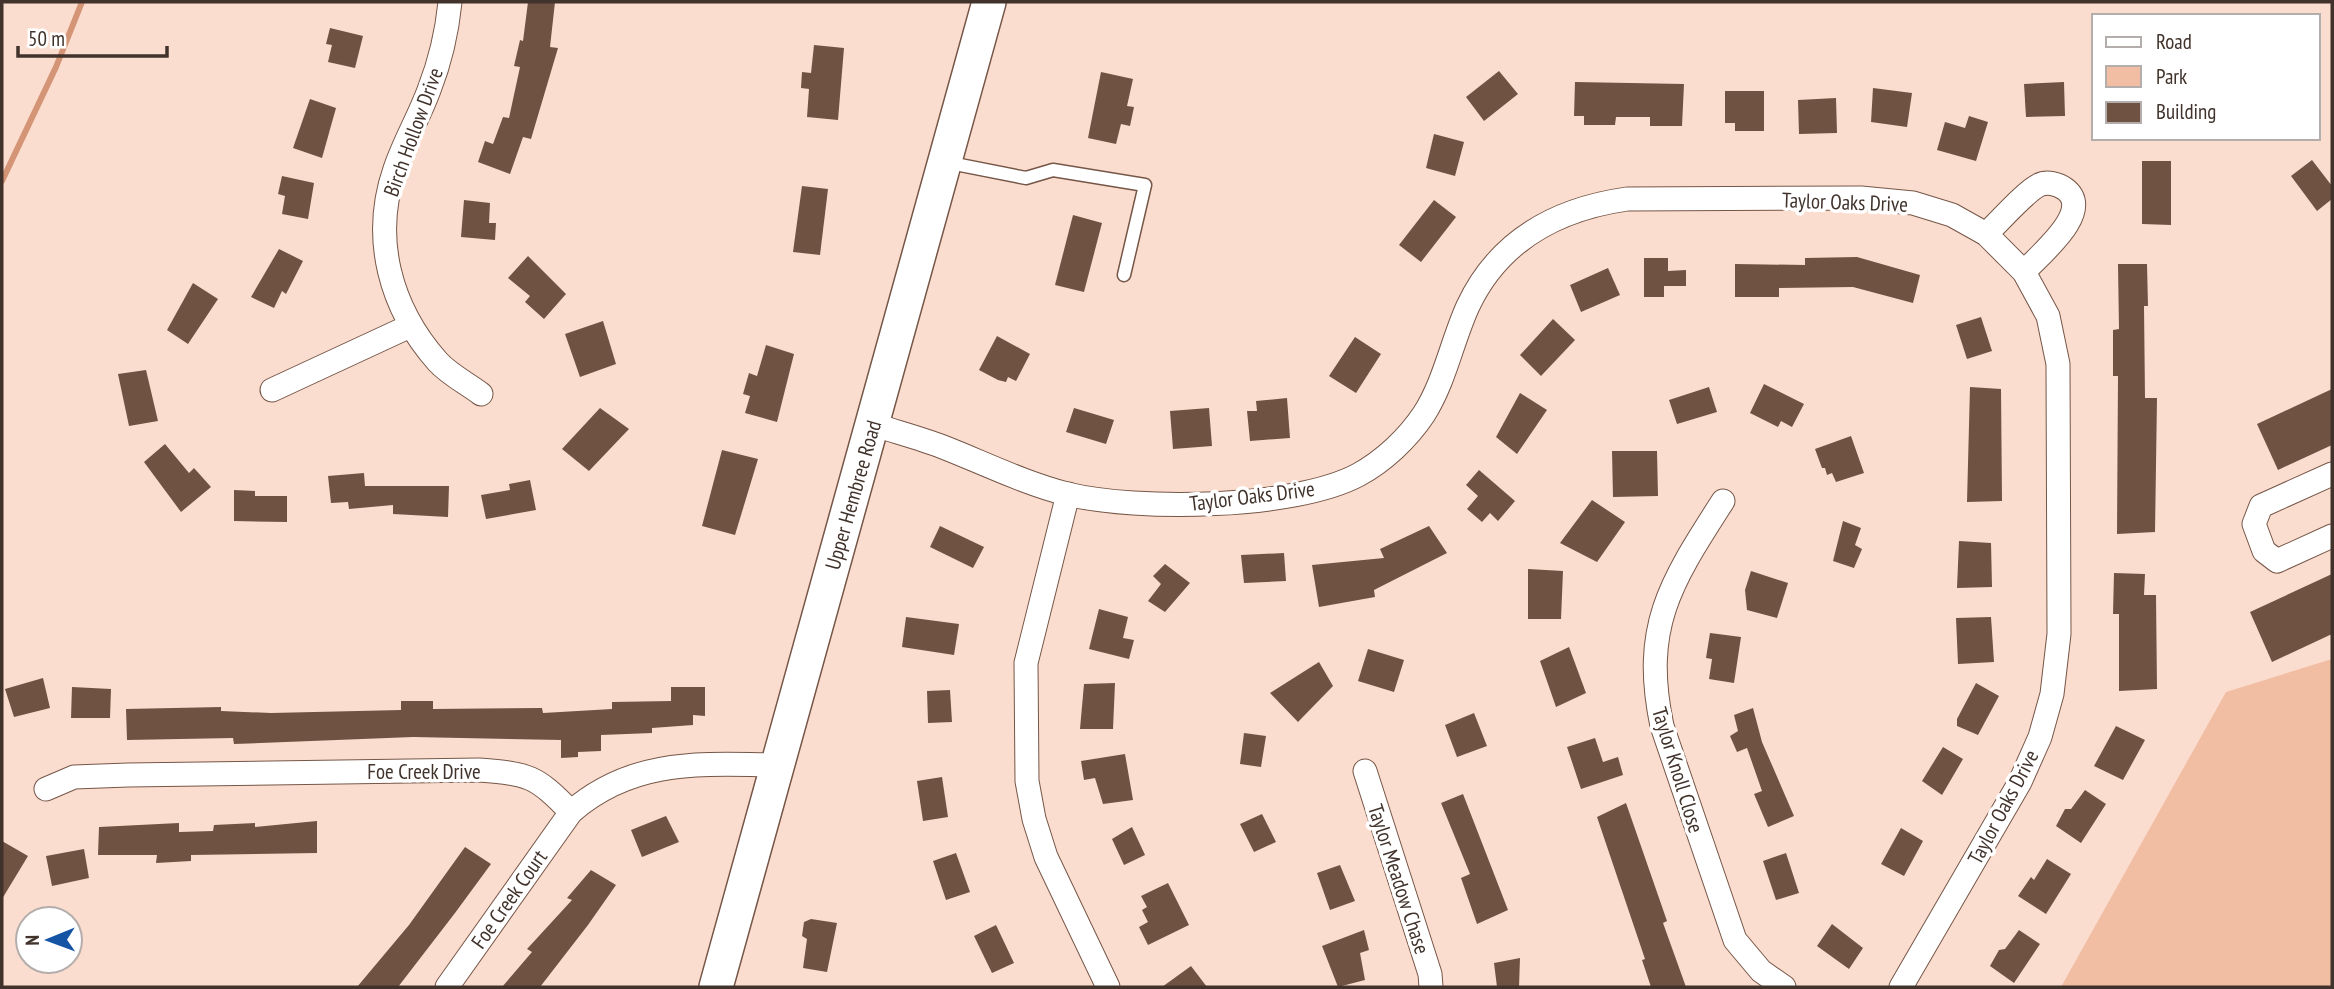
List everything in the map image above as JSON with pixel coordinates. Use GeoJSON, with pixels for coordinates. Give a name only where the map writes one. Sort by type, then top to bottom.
{"type":"FeatureCollection","features":[{"type":"Feature","properties":{"kind":"street","name":"Birch Hollow Drive"},"geometry":{"type":"LineString","coordinates":[[450,2],[442,51],[430,89],[395,168],[387,198],[384,230],[387,265],[395,296],[410,326],[440,364],[481,394]]}},
{"type":"Feature","properties":{"kind":"street","name":"Upper Hembree Road"},"geometry":{"type":"LineString","coordinates":[[716,987],[989,2]]}},
{"type":"Feature","properties":{"kind":"street"},"geometry":{"type":"LineString","coordinates":[[1986,234],[2039,185],[2056,183],[2068,191],[2074,206],[2072,220],[2024,272]]}},
{"type":"Feature","properties":{"kind":"street","name":"Taylor Oaks Drive"},"geometry":{"type":"LineString","coordinates":[[873,424],[941,446],[1023,480],[1068,494],[1130,504],[1193,505],[1307,493],[1360,474],[1397,447],[1424,414],[1438,387],[1468,306],[1489,270],[1521,239],[1560,215],[1592,204],[1627,200],[1861,198],[1913,203],[1952,215],[1986,234],[2024,272],[2048,316],[2058,364],[2059,634],[2052,694],[2040,737],[2020,782],[1900,987]]}},
{"type":"Feature","properties":{"kind":"street"},"geometry":{"type":"LineString","coordinates":[[272,390],[410,326]]}},
{"type":"Feature","properties":{"kind":"street"},"geometry":{"type":"LineString","coordinates":[[2332,474],[2261,506],[2254,524],[2264,551],[2277,561],[2332,536]]}},
{"type":"Feature","properties":{"kind":"street"},"geometry":{"type":"LineString","coordinates":[[1068,494],[1026,663],[1027,781],[1034,819],[1046,857],[1108,987]]}},
{"type":"Feature","properties":{"kind":"street","name":"Taylor Knoll Close"},"geometry":{"type":"LineString","coordinates":[[1723,501],[1679,570],[1662,611],[1653,658],[1655,692],[1662,726],[1728,924],[1746,956],[1784,987]]}},
{"type":"Feature","properties":{"kind":"street"},"geometry":{"type":"LineString","coordinates":[[571,812],[614,781],[655,769],[699,764],[778,765]]}},
{"type":"Feature","properties":{"kind":"street","name":"Foe Creek Drive"},"geometry":{"type":"LineString","coordinates":[[46,789],[74,778],[114,775],[479,770],[526,774],[553,793],[571,812]]}},
{"type":"Feature","properties":{"kind":"street","name":"Taylor Meadow Chase"},"geometry":{"type":"LineString","coordinates":[[1365,771],[1430,974],[1431,987]]}},
{"type":"Feature","properties":{"kind":"street","name":"Foe Creek Court"},"geometry":{"type":"LineString","coordinates":[[447,987],[571,812]]}},
{"type":"Feature","properties":{"kind":"lane"},"geometry":{"type":"LineString","coordinates":[[945,162],[1026,178],[1053,170],[1145,185],[1124,275]]}},
{"type":"Feature","properties":{"kind":"green space"},"geometry":{"type":"Polygon","coordinates":[[[2332,659],[2332,987],[2061,987],[2226,692],[2332,659]]]}},
{"type":"Feature","properties":{"kind":"building"},"geometry":{"type":"Polygon","coordinates":[[[528,2],[555,2],[550,47],[558,48],[531,139],[523,137],[510,174],[478,162],[485,141],[493,144],[503,117],[509,118],[520,67],[514,66],[520,40],[523,41],[528,2]]]}},
{"type":"Feature","properties":{"kind":"building"},"geometry":{"type":"Polygon","coordinates":[[[330,28],[363,36],[355,68],[328,62],[332,45],[326,44],[330,28]]]}},
{"type":"Feature","properties":{"kind":"building"},"geometry":{"type":"Polygon","coordinates":[[[814,45],[844,48],[838,120],[807,117],[809,89],[801,88],[802,72],[811,73],[814,45]]]}},
{"type":"Feature","properties":{"kind":"building"},"geometry":{"type":"Polygon","coordinates":[[[1499,71],[1518,94],[1484,121],[1466,97],[1499,71]]]}},
{"type":"Feature","properties":{"kind":"building"},"geometry":{"type":"Polygon","coordinates":[[[1101,72],[1133,79],[1127,106],[1134,107],[1130,126],[1121,124],[1116,144],[1088,138],[1101,72]]]}},
{"type":"Feature","properties":{"kind":"building"},"geometry":{"type":"Polygon","coordinates":[[[1575,82],[1684,84],[1682,126],[1650,126],[1650,117],[1616,117],[1615,125],[1584,125],[1584,116],[1574,116],[1575,82]]]}},
{"type":"Feature","properties":{"kind":"building"},"geometry":{"type":"Polygon","coordinates":[[[2064,82],[2065,116],[2026,117],[2024,84],[2064,82]]]}},
{"type":"Feature","properties":{"kind":"building"},"geometry":{"type":"Polygon","coordinates":[[[1873,88],[1912,93],[1907,127],[1871,122],[1873,88]]]}},
{"type":"Feature","properties":{"kind":"building"},"geometry":{"type":"Polygon","coordinates":[[[1725,91],[1764,91],[1764,131],[1735,131],[1735,123],[1725,123],[1725,91]]]}},
{"type":"Feature","properties":{"kind":"building"},"geometry":{"type":"Polygon","coordinates":[[[1836,98],[1837,133],[1799,134],[1798,100],[1836,98]]]}},
{"type":"Feature","properties":{"kind":"building"},"geometry":{"type":"Polygon","coordinates":[[[310,99],[336,108],[322,158],[293,148],[310,99]]]}},
{"type":"Feature","properties":{"kind":"building"},"geometry":{"type":"Polygon","coordinates":[[[1969,116],[1988,122],[1976,161],[1937,150],[1945,122],[1965,128],[1969,116]]]}},
{"type":"Feature","properties":{"kind":"building"},"geometry":{"type":"Polygon","coordinates":[[[1434,134],[1464,142],[1455,176],[1426,168],[1434,134]]]}},
{"type":"Feature","properties":{"kind":"building"},"geometry":{"type":"Polygon","coordinates":[[[2312,160],[2332,186],[2332,199],[2317,211],[2291,176],[2312,160]]]}},
{"type":"Feature","properties":{"kind":"building"},"geometry":{"type":"Polygon","coordinates":[[[2142,161],[2171,161],[2171,225],[2142,224],[2142,161]]]}},
{"type":"Feature","properties":{"kind":"building"},"geometry":{"type":"Polygon","coordinates":[[[282,176],[314,183],[308,219],[282,214],[285,196],[278,194],[282,176]]]}},
{"type":"Feature","properties":{"kind":"building"},"geometry":{"type":"Polygon","coordinates":[[[802,186],[828,189],[820,255],[793,252],[802,186]]]}},
{"type":"Feature","properties":{"kind":"building"},"geometry":{"type":"Polygon","coordinates":[[[464,200],[490,203],[489,223],[496,223],[495,240],[461,237],[464,200]]]}},
{"type":"Feature","properties":{"kind":"building"},"geometry":{"type":"Polygon","coordinates":[[[1434,200],[1456,217],[1421,262],[1399,245],[1434,200]]]}},
{"type":"Feature","properties":{"kind":"building"},"geometry":{"type":"Polygon","coordinates":[[[1073,215],[1102,223],[1084,292],[1055,285],[1073,215]]]}},
{"type":"Feature","properties":{"kind":"building"},"geometry":{"type":"Polygon","coordinates":[[[279,249],[303,261],[286,294],[282,291],[274,308],[251,297],[279,249]]]}},
{"type":"Feature","properties":{"kind":"building"},"geometry":{"type":"Polygon","coordinates":[[[528,256],[566,294],[544,319],[525,302],[530,296],[508,278],[528,256]]]}},
{"type":"Feature","properties":{"kind":"building"},"geometry":{"type":"Polygon","coordinates":[[[1857,257],[1920,275],[1913,303],[1853,287],[1779,288],[1779,297],[1735,297],[1735,264],[1805,265],[1805,258],[1857,257]]]}},
{"type":"Feature","properties":{"kind":"building"},"geometry":{"type":"Polygon","coordinates":[[[1644,258],[1668,258],[1668,271],[1686,270],[1686,286],[1664,286],[1664,297],[1644,297],[1644,258]]]}},
{"type":"Feature","properties":{"kind":"building"},"geometry":{"type":"Polygon","coordinates":[[[2118,264],[2147,264],[2148,306],[2144,306],[2145,398],[2157,398],[2155,532],[2117,534],[2118,376],[2113,376],[2113,330],[2119,329],[2118,264]]]}},
{"type":"Feature","properties":{"kind":"building"},"geometry":{"type":"Polygon","coordinates":[[[1608,268],[1620,295],[1581,312],[1570,285],[1608,268]]]}},
{"type":"Feature","properties":{"kind":"building"},"geometry":{"type":"Polygon","coordinates":[[[193,283],[218,299],[188,344],[167,330],[193,283]]]}},
{"type":"Feature","properties":{"kind":"building"},"geometry":{"type":"Polygon","coordinates":[[[1981,317],[1992,351],[1967,359],[1956,325],[1981,317]]]}},
{"type":"Feature","properties":{"kind":"building"},"geometry":{"type":"Polygon","coordinates":[[[1553,319],[1575,340],[1541,376],[1520,355],[1553,319]]]}},
{"type":"Feature","properties":{"kind":"building"},"geometry":{"type":"Polygon","coordinates":[[[603,321],[616,364],[580,377],[565,334],[603,321]]]}},
{"type":"Feature","properties":{"kind":"building"},"geometry":{"type":"Polygon","coordinates":[[[997,336],[1030,354],[1016,381],[1008,377],[1006,382],[998,380],[979,370],[997,336]]]}},
{"type":"Feature","properties":{"kind":"building"},"geometry":{"type":"Polygon","coordinates":[[[1355,337],[1381,354],[1356,393],[1329,376],[1355,337]]]}},
{"type":"Feature","properties":{"kind":"building"},"geometry":{"type":"Polygon","coordinates":[[[766,345],[794,354],[777,422],[745,413],[750,396],[743,394],[749,373],[757,376],[766,345]]]}},
{"type":"Feature","properties":{"kind":"building"},"geometry":{"type":"Polygon","coordinates":[[[146,370],[158,421],[129,426],[118,374],[146,370]]]}},
{"type":"Feature","properties":{"kind":"building"},"geometry":{"type":"Polygon","coordinates":[[[1764,384],[1804,404],[1792,427],[1781,421],[1778,427],[1750,413],[1764,384]]]}},
{"type":"Feature","properties":{"kind":"building"},"geometry":{"type":"Polygon","coordinates":[[[1709,387],[1717,412],[1677,424],[1669,400],[1709,387]]]}},
{"type":"Feature","properties":{"kind":"building"},"geometry":{"type":"Polygon","coordinates":[[[1970,387],[2001,389],[2002,501],[1967,502],[1970,387]]]}},
{"type":"Feature","properties":{"kind":"building"},"geometry":{"type":"Polygon","coordinates":[[[2332,389],[2332,445],[2278,470],[2257,424],[2332,389]]]}},
{"type":"Feature","properties":{"kind":"building"},"geometry":{"type":"Polygon","coordinates":[[[1520,393],[1547,410],[1517,454],[1496,437],[1520,393]]]}},
{"type":"Feature","properties":{"kind":"building"},"geometry":{"type":"Polygon","coordinates":[[[1287,398],[1290,438],[1250,441],[1247,411],[1257,411],[1256,401],[1287,398]]]}},
{"type":"Feature","properties":{"kind":"building"},"geometry":{"type":"Polygon","coordinates":[[[600,408],[629,429],[589,471],[562,449],[600,408]]]}},
{"type":"Feature","properties":{"kind":"building"},"geometry":{"type":"Polygon","coordinates":[[[1074,408],[1114,420],[1106,444],[1066,432],[1074,408]]]}},
{"type":"Feature","properties":{"kind":"building"},"geometry":{"type":"Polygon","coordinates":[[[1209,408],[1212,446],[1173,449],[1170,411],[1209,408]]]}},
{"type":"Feature","properties":{"kind":"building"},"geometry":{"type":"Polygon","coordinates":[[[1851,436],[1864,473],[1836,482],[1832,473],[1827,475],[1825,468],[1822,468],[1815,449],[1851,436]]]}},
{"type":"Feature","properties":{"kind":"building"},"geometry":{"type":"Polygon","coordinates":[[[165,444],[189,473],[194,468],[211,487],[181,512],[144,462],[165,444]]]}},
{"type":"Feature","properties":{"kind":"building"},"geometry":{"type":"Polygon","coordinates":[[[722,450],[758,459],[735,535],[702,526],[722,450]]]}},
{"type":"Feature","properties":{"kind":"building"},"geometry":{"type":"Polygon","coordinates":[[[1612,451],[1657,451],[1658,496],[1613,497],[1612,451]]]}},
{"type":"Feature","properties":{"kind":"building"},"geometry":{"type":"Polygon","coordinates":[[[1479,470],[1515,501],[1498,521],[1490,513],[1482,522],[1467,509],[1478,496],[1466,485],[1479,470]]]}},
{"type":"Feature","properties":{"kind":"building"},"geometry":{"type":"Polygon","coordinates":[[[364,473],[365,486],[449,486],[448,517],[393,514],[393,505],[349,509],[348,502],[331,503],[328,476],[364,473]]]}},
{"type":"Feature","properties":{"kind":"building"},"geometry":{"type":"Polygon","coordinates":[[[530,480],[536,510],[486,519],[481,495],[510,490],[509,484],[530,480]]]}},
{"type":"Feature","properties":{"kind":"building"},"geometry":{"type":"Polygon","coordinates":[[[234,490],[255,491],[255,496],[287,496],[287,522],[234,521],[234,490]]]}},
{"type":"Feature","properties":{"kind":"building"},"geometry":{"type":"Polygon","coordinates":[[[1592,500],[1625,522],[1597,562],[1560,543],[1592,500]]]}},
{"type":"Feature","properties":{"kind":"building"},"geometry":{"type":"Polygon","coordinates":[[[1843,521],[1861,528],[1855,545],[1862,549],[1854,568],[1833,561],[1843,521]]]}},
{"type":"Feature","properties":{"kind":"building"},"geometry":{"type":"Polygon","coordinates":[[[940,526],[984,547],[973,568],[930,547],[940,526]]]}},
{"type":"Feature","properties":{"kind":"building"},"geometry":{"type":"Polygon","coordinates":[[[1429,526],[1447,553],[1374,590],[1375,597],[1319,607],[1312,565],[1384,558],[1380,549],[1429,526]]]}},
{"type":"Feature","properties":{"kind":"building"},"geometry":{"type":"Polygon","coordinates":[[[1959,541],[1991,543],[1992,587],[1957,588],[1959,541]]]}},
{"type":"Feature","properties":{"kind":"building"},"geometry":{"type":"Polygon","coordinates":[[[1284,553],[1286,581],[1244,583],[1241,555],[1284,553]]]}},
{"type":"Feature","properties":{"kind":"building"},"geometry":{"type":"Polygon","coordinates":[[[1165,564],[1190,583],[1165,612],[1148,601],[1161,584],[1153,576],[1165,564]]]}},
{"type":"Feature","properties":{"kind":"building"},"geometry":{"type":"Polygon","coordinates":[[[1528,569],[1563,571],[1561,619],[1528,619],[1528,569]]]}},
{"type":"Feature","properties":{"kind":"building"},"geometry":{"type":"Polygon","coordinates":[[[1751,571],[1788,583],[1777,618],[1747,610],[1745,590],[1751,571]]]}},
{"type":"Feature","properties":{"kind":"building"},"geometry":{"type":"Polygon","coordinates":[[[2114,573],[2145,574],[2144,595],[2156,595],[2157,689],[2119,691],[2119,614],[2113,614],[2114,573]]]}},
{"type":"Feature","properties":{"kind":"building"},"geometry":{"type":"Polygon","coordinates":[[[2332,574],[2332,634],[2272,662],[2250,612],[2332,574]]]}},
{"type":"Feature","properties":{"kind":"building"},"geometry":{"type":"Polygon","coordinates":[[[1099,609],[1128,617],[1123,638],[1134,640],[1129,659],[1089,649],[1099,609]]]}},
{"type":"Feature","properties":{"kind":"building"},"geometry":{"type":"Polygon","coordinates":[[[906,617],[959,624],[954,655],[902,647],[906,617]]]}},
{"type":"Feature","properties":{"kind":"building"},"geometry":{"type":"Polygon","coordinates":[[[1991,617],[1994,662],[1958,664],[1956,618],[1991,617]]]}},
{"type":"Feature","properties":{"kind":"building"},"geometry":{"type":"Polygon","coordinates":[[[1710,633],[1741,637],[1734,683],[1709,679],[1712,659],[1706,658],[1710,633]]]}},
{"type":"Feature","properties":{"kind":"building"},"geometry":{"type":"Polygon","coordinates":[[[1569,647],[1586,693],[1556,707],[1540,661],[1569,647]]]}},
{"type":"Feature","properties":{"kind":"building"},"geometry":{"type":"Polygon","coordinates":[[[1368,649],[1404,660],[1394,692],[1358,681],[1368,649]]]}},
{"type":"Feature","properties":{"kind":"building"},"geometry":{"type":"Polygon","coordinates":[[[1319,662],[1333,686],[1298,722],[1270,693],[1319,662]]]}},
{"type":"Feature","properties":{"kind":"building"},"geometry":{"type":"Polygon","coordinates":[[[43,678],[50,708],[14,717],[5,689],[43,678]]]}},
{"type":"Feature","properties":{"kind":"building"},"geometry":{"type":"Polygon","coordinates":[[[1115,683],[1113,729],[1080,729],[1084,684],[1115,683]]]}},
{"type":"Feature","properties":{"kind":"building"},"geometry":{"type":"Polygon","coordinates":[[[1976,683],[1999,696],[1978,735],[1957,726],[1957,719],[1976,683]]]}},
{"type":"Feature","properties":{"kind":"building"},"geometry":{"type":"Polygon","coordinates":[[[72,687],[111,689],[110,718],[71,718],[72,687]]]}},
{"type":"Feature","properties":{"kind":"building"},"geometry":{"type":"Polygon","coordinates":[[[671,687],[705,687],[705,716],[693,715],[693,725],[652,728],[652,733],[601,735],[601,751],[578,752],[578,757],[561,758],[561,740],[413,737],[234,744],[233,738],[127,740],[126,709],[221,707],[221,711],[271,713],[401,710],[401,701],[433,701],[433,709],[542,708],[543,713],[612,709],[612,702],[671,701],[671,687]]]}},
{"type":"Feature","properties":{"kind":"building"},"geometry":{"type":"Polygon","coordinates":[[[950,690],[952,722],[928,723],[927,691],[950,690]]]}},
{"type":"Feature","properties":{"kind":"building"},"geometry":{"type":"Polygon","coordinates":[[[1753,708],[1762,742],[1794,816],[1768,827],[1754,794],[1762,791],[1747,748],[1737,752],[1730,736],[1738,731],[1734,715],[1753,708]]]}},
{"type":"Feature","properties":{"kind":"building"},"geometry":{"type":"Polygon","coordinates":[[[1474,713],[1487,746],[1457,757],[1445,725],[1474,713]]]}},
{"type":"Feature","properties":{"kind":"building"},"geometry":{"type":"Polygon","coordinates":[[[2116,726],[2145,740],[2123,780],[2094,766],[2116,726]]]}},
{"type":"Feature","properties":{"kind":"building"},"geometry":{"type":"Polygon","coordinates":[[[1244,733],[1266,736],[1261,767],[1240,764],[1244,733]]]}},
{"type":"Feature","properties":{"kind":"building"},"geometry":{"type":"Polygon","coordinates":[[[1595,738],[1603,762],[1618,757],[1623,775],[1581,789],[1567,747],[1595,738]]]}},
{"type":"Feature","properties":{"kind":"building"},"geometry":{"type":"Polygon","coordinates":[[[1943,747],[1963,759],[1942,795],[1922,781],[1943,747]]]}},
{"type":"Feature","properties":{"kind":"building"},"geometry":{"type":"Polygon","coordinates":[[[1125,754],[1133,800],[1103,804],[1095,778],[1084,780],[1081,761],[1125,754]]]}},
{"type":"Feature","properties":{"kind":"building"},"geometry":{"type":"Polygon","coordinates":[[[942,777],[948,817],[923,821],[917,781],[942,777]]]}},
{"type":"Feature","properties":{"kind":"building"},"geometry":{"type":"Polygon","coordinates":[[[2085,790],[2106,804],[2081,843],[2056,826],[2065,809],[2071,809],[2085,790]]]}},
{"type":"Feature","properties":{"kind":"building"},"geometry":{"type":"Polygon","coordinates":[[[1463,794],[1508,910],[1477,924],[1461,878],[1470,874],[1441,803],[1463,794]]]}},
{"type":"Feature","properties":{"kind":"building"},"geometry":{"type":"Polygon","coordinates":[[[1626,803],[1667,921],[1663,923],[1686,987],[1651,987],[1642,960],[1645,959],[1597,817],[1626,803]]]}},
{"type":"Feature","properties":{"kind":"building"},"geometry":{"type":"Polygon","coordinates":[[[1262,814],[1276,842],[1254,852],[1240,824],[1262,814]]]}},
{"type":"Feature","properties":{"kind":"building"},"geometry":{"type":"Polygon","coordinates":[[[666,816],[679,842],[642,857],[631,830],[666,816]]]}},
{"type":"Feature","properties":{"kind":"building"},"geometry":{"type":"Polygon","coordinates":[[[317,821],[317,853],[191,855],[191,861],[156,863],[157,855],[98,855],[99,827],[179,823],[179,832],[213,831],[214,825],[255,823],[255,827],[317,821]]]}},
{"type":"Feature","properties":{"kind":"building"},"geometry":{"type":"Polygon","coordinates":[[[1132,827],[1145,855],[1124,865],[1112,839],[1132,827]]]}},
{"type":"Feature","properties":{"kind":"building"},"geometry":{"type":"Polygon","coordinates":[[[1901,828],[1923,841],[1904,876],[1881,864],[1901,828]]]}},
{"type":"Feature","properties":{"kind":"building"},"geometry":{"type":"Polygon","coordinates":[[[2,841],[28,856],[2,899],[2,841]]]}},
{"type":"Feature","properties":{"kind":"building"},"geometry":{"type":"Polygon","coordinates":[[[465,847],[491,864],[398,987],[357,987],[409,925],[465,847]]]}},
{"type":"Feature","properties":{"kind":"building"},"geometry":{"type":"Polygon","coordinates":[[[84,849],[89,878],[52,886],[46,856],[84,849]]]}},
{"type":"Feature","properties":{"kind":"building"},"geometry":{"type":"Polygon","coordinates":[[[956,853],[970,892],[946,900],[933,861],[956,853]]]}},
{"type":"Feature","properties":{"kind":"building"},"geometry":{"type":"Polygon","coordinates":[[[1786,853],[1799,893],[1776,900],[1763,861],[1786,853]]]}},
{"type":"Feature","properties":{"kind":"building"},"geometry":{"type":"Polygon","coordinates":[[[2047,859],[2071,874],[2046,914],[2018,896],[2031,877],[2034,880],[2047,859]]]}},
{"type":"Feature","properties":{"kind":"building"},"geometry":{"type":"Polygon","coordinates":[[[1340,865],[1355,901],[1330,910],[1317,873],[1340,865]]]}},
{"type":"Feature","properties":{"kind":"building"},"geometry":{"type":"Polygon","coordinates":[[[591,870],[616,885],[588,925],[540,987],[502,987],[532,952],[527,949],[572,900],[567,898],[591,870]]]}},
{"type":"Feature","properties":{"kind":"building"},"geometry":{"type":"Polygon","coordinates":[[[1168,883],[1189,925],[1148,945],[1139,927],[1148,922],[1142,910],[1147,907],[1141,896],[1168,883]]]}},
{"type":"Feature","properties":{"kind":"building"},"geometry":{"type":"Polygon","coordinates":[[[811,919],[837,923],[827,972],[803,968],[807,939],[802,936],[804,922],[811,919]]]}},
{"type":"Feature","properties":{"kind":"building"},"geometry":{"type":"Polygon","coordinates":[[[1832,924],[1863,948],[1849,969],[1817,946],[1832,924]]]}},
{"type":"Feature","properties":{"kind":"building"},"geometry":{"type":"Polygon","coordinates":[[[996,925],[1014,963],[992,973],[974,936],[996,925]]]}},
{"type":"Feature","properties":{"kind":"building"},"geometry":{"type":"Polygon","coordinates":[[[1364,930],[1369,950],[1360,953],[1365,980],[1338,987],[1322,946],[1364,930]]]}},
{"type":"Feature","properties":{"kind":"building"},"geometry":{"type":"Polygon","coordinates":[[[2019,930],[2040,944],[2014,983],[1990,966],[1999,950],[2005,949],[2019,930]]]}},
{"type":"Feature","properties":{"kind":"building"},"geometry":{"type":"Polygon","coordinates":[[[1520,958],[1519,987],[1497,987],[1494,963],[1520,958]]]}},
{"type":"Feature","properties":{"kind":"building"},"geometry":{"type":"Polygon","coordinates":[[[1191,966],[1207,987],[1162,987],[1191,966]]]}},
{"type":"Feature","properties":{"kind":"waterway"},"geometry":{"type":"LineString","coordinates":[[2,181],[56,67],[82,2]]}}]}
